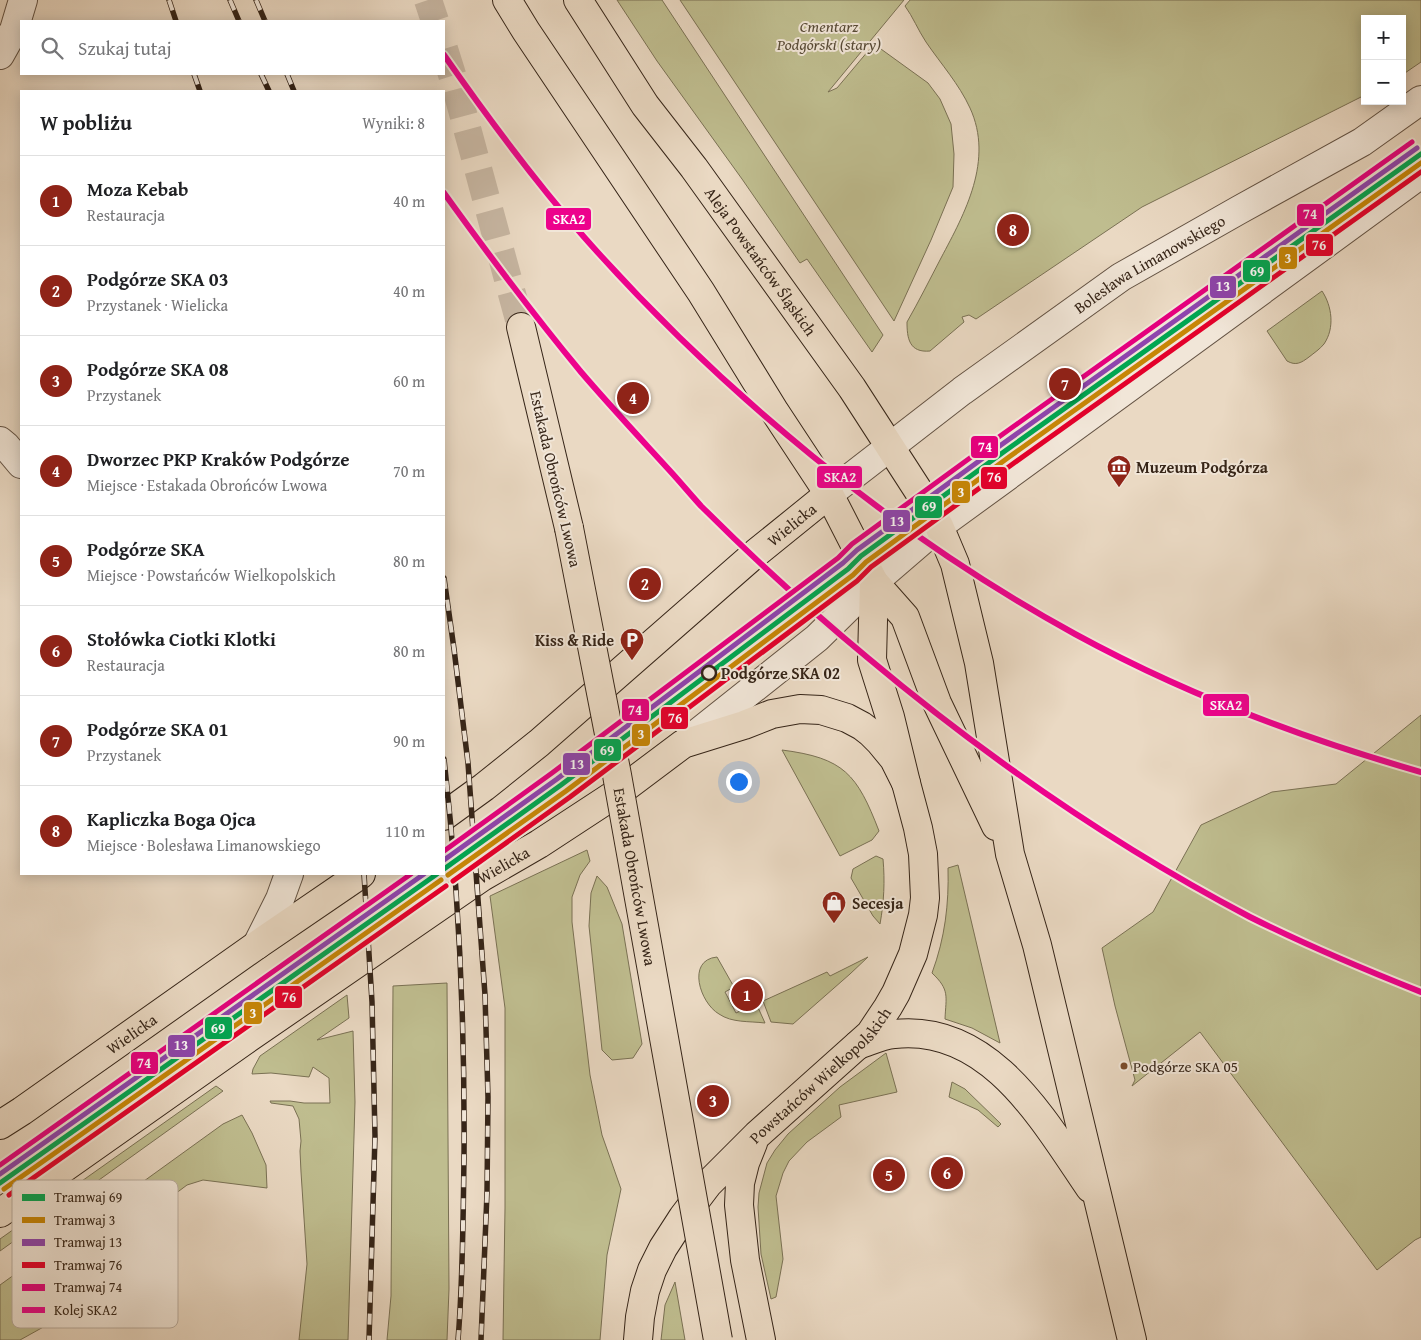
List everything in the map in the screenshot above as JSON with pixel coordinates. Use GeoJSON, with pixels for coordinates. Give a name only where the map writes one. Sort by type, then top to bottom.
{"type":"FeatureCollection","features":[{"type":"Feature","properties":{"kind":"main road"},"geometry":{"type":"LineString","coordinates":[[507,0],[701,292],[775,412],[830,494]]}},
{"type":"Feature","properties":{"kind":"main road","name":"Aleja Powstańców Śląskich"},"geometry":{"type":"LineString","coordinates":[[578,0],[645,105],[694,168],[852,388],[939,526]]}},
{"type":"Feature","properties":{"kind":"main road","name":"Estakada Obrońców Lwowa"},"geometry":{"type":"LineString","coordinates":[[521,328],[569,528],[617,775],[718,1340]]}},
{"type":"Feature","properties":{"kind":"main road","name":"Powstańców Wielkopolskich"},"geometry":{"type":"LineString","coordinates":[[830,494],[874,582],[905,618],[937,703],[1010,854]]}},
{"type":"Feature","properties":{"kind":"main road","name":"Wielicka"},"geometry":{"type":"LineString","coordinates":[[445,815],[484,787],[539,742],[756,552],[830,494]]}},
{"type":"Feature","properties":{"kind":"main road","name":"Powstańców Wielkopolskich"},"geometry":{"type":"LineString","coordinates":[[939,526],[955,564],[979,662],[1010,854],[1037,945],[1132,1340]]}},
{"type":"Feature","properties":{"kind":"main road","name":"Powstańców Wielkopolskich"},"geometry":{"type":"LineString","coordinates":[[638,1340],[645,1291],[652,1270],[663,1248],[683,1217],[708,1184],[757,1135],[870,1034],[896,993],[914,954],[923,915],[925,883],[923,854],[890,717],[872,660],[874,582]]}},
{"type":"Feature","properties":{"kind":"main road","name":"Powstańców Wielkopolskich"},"geometry":{"type":"LineString","coordinates":[[683,744],[772,714],[800,709],[821,710],[847,718],[872,733],[894,759],[906,782]]}},
{"type":"Feature","properties":{"kind":"main road","name":"Wielicka"},"geometry":{"type":"LineString","coordinates":[[46,1180],[474,882],[540,844],[623,789],[683,744]]}},
{"type":"Feature","properties":{"kind":"main road","name":"Wielicka"},"geometry":{"type":"LineString","coordinates":[[0,1125],[360,875]]}},
{"type":"Feature","properties":{"kind":"main road"},"geometry":{"type":"LineString","coordinates":[[858,1045],[894,1034],[914,1034],[930,1035],[954,1042],[975,1052],[997,1068],[1024,1096],[1049,1127],[1100,1202]]}},
{"type":"Feature","properties":{"kind":"main road"},"geometry":{"type":"LineString","coordinates":[[757,1135],[744,1163],[740,1183],[739,1205],[745,1260],[760,1340]]}},
{"type":"Feature","properties":{"kind":"main road","name":"Wielicka"},"geometry":{"type":"LineString","coordinates":[[0,1212],[12,1204]]}},
{"type":"Feature","properties":{"kind":"street"},"geometry":{"type":"LineString","coordinates":[[0,55],[14,30],[23,0]]}},
{"type":"Feature","properties":{"kind":"street","name":"Bolesława Limanowskiego"},"geometry":{"type":"LineString","coordinates":[[889,447],[962,391],[1121,277],[1362,142],[1421,100]]}},
{"type":"Feature","properties":{"kind":"street"},"geometry":{"type":"LineString","coordinates":[[939,526],[1421,174]]}},
{"type":"Feature","properties":{"kind":"street"},"geometry":{"type":"LineString","coordinates":[[0,441],[20,463]]}},
{"type":"Feature","properties":{"kind":"street","name":"Wielicka"},"geometry":{"type":"LineString","coordinates":[[830,494],[889,447]]}},
{"type":"Feature","properties":{"kind":"street","name":"Wielicka"},"geometry":{"type":"LineString","coordinates":[[683,744],[817,638],[874,582],[939,526]]}},
{"type":"Feature","properties":{"kind":"street"},"geometry":{"type":"LineString","coordinates":[[257,945],[290,875]]}},
{"type":"Feature","properties":{"kind":"green space"},"geometry":{"type":"Polygon","coordinates":[[[617,0],[662,0],[883,335],[872,352],[807,259],[800,263],[657,61],[617,0]]]}},
{"type":"Feature","properties":{"kind":"green space","name":"Cmentarz Podgórski (stary)"},"geometry":{"type":"Polygon","coordinates":[[[680,0],[904,0],[828,92],[837,88],[874,44],[928,83],[940,99],[951,124],[954,154],[953,187],[894,321],[680,0]]]}},
{"type":"Feature","properties":{"kind":"green space"},"geometry":{"type":"Polygon","coordinates":[[[910,0],[1421,0],[1421,62],[1406,72],[1406,15],[1361,15],[1361,97],[1142,207],[976,319],[969,315],[962,317],[964,322],[930,351],[923,351],[913,347],[909,339],[907,322],[950,241],[967,204],[974,186],[979,147],[977,128],[966,99],[926,42],[905,6],[910,0]]]}},
{"type":"Feature","properties":{"kind":"green space"},"geometry":{"type":"Polygon","coordinates":[[[1322,291],[1328,303],[1331,317],[1330,331],[1327,338],[1321,348],[1303,361],[1296,364],[1290,363],[1267,331],[1322,291]]]}},
{"type":"Feature","properties":{"kind":"green space"},"geometry":{"type":"Polygon","coordinates":[[[1421,715],[1421,1237],[1377,1270],[1200,1032],[1132,1086],[1135,1080],[1102,948],[1153,912],[1201,825],[1272,792],[1336,784],[1421,715]]]}},
{"type":"Feature","properties":{"kind":"green space"},"geometry":{"type":"Polygon","coordinates":[[[782,750],[820,758],[846,772],[863,795],[879,831],[872,840],[840,856],[782,750]]]}},
{"type":"Feature","properties":{"kind":"green space"},"geometry":{"type":"Polygon","coordinates":[[[587,850],[590,861],[580,875],[572,897],[572,922],[590,1075],[602,1135],[621,1189],[607,1255],[600,1340],[503,1340],[505,1008],[490,896],[587,850]]]}},
{"type":"Feature","properties":{"kind":"green space"},"geometry":{"type":"Polygon","coordinates":[[[876,856],[883,859],[884,867],[884,891],[880,924],[873,916],[851,878],[853,869],[876,856]]]}},
{"type":"Feature","properties":{"kind":"green space"},"geometry":{"type":"Polygon","coordinates":[[[958,865],[1000,1043],[972,1028],[945,1019],[946,994],[942,984],[932,973],[945,921],[948,895],[948,868],[958,865]]]}},
{"type":"Feature","properties":{"kind":"green space"},"geometry":{"type":"Polygon","coordinates":[[[597,876],[607,887],[622,924],[642,1044],[633,1058],[612,1060],[602,1050],[589,926],[591,893],[597,876]]]}},
{"type":"Feature","properties":{"kind":"green space"},"geometry":{"type":"Polygon","coordinates":[[[717,957],[734,987],[725,992],[736,1013],[756,1003],[765,1023],[729,1019],[712,1009],[706,1001],[699,982],[699,973],[707,960],[717,957]]]}},
{"type":"Feature","properties":{"kind":"green space"},"geometry":{"type":"Polygon","coordinates":[[[868,957],[793,1024],[771,1022],[763,1001],[827,972],[830,976],[868,957]]]}},
{"type":"Feature","properties":{"kind":"green space"},"geometry":{"type":"Polygon","coordinates":[[[447,983],[449,1289],[447,1340],[387,1340],[391,1296],[393,986],[447,983]]]}},
{"type":"Feature","properties":{"kind":"green space"},"geometry":{"type":"Polygon","coordinates":[[[347,995],[349,1018],[317,1040],[353,1031],[355,1102],[348,1340],[299,1340],[307,1264],[299,1119],[293,1106],[271,1103],[270,1101],[330,1103],[329,1078],[313,1067],[309,1077],[271,1073],[252,1074],[260,1056],[347,995]]]}},
{"type":"Feature","properties":{"kind":"green space"},"geometry":{"type":"Polygon","coordinates":[[[886,1053],[897,1092],[839,1105],[841,1117],[807,1142],[789,1161],[783,1173],[776,1196],[783,1259],[776,1297],[771,1299],[761,1254],[758,1207],[759,1193],[767,1163],[788,1134],[840,1087],[886,1053]]]}},
{"type":"Feature","properties":{"kind":"green space"},"geometry":{"type":"Polygon","coordinates":[[[952,1082],[965,1089],[1001,1124],[998,1127],[978,1110],[949,1097],[952,1082]]]}},
{"type":"Feature","properties":{"kind":"green space"},"geometry":{"type":"Polygon","coordinates":[[[216,1086],[223,1091],[99,1180],[83,1180],[216,1086]]]}},
{"type":"Feature","properties":{"kind":"green space"},"geometry":{"type":"Polygon","coordinates":[[[242,1115],[266,1165],[267,1188],[203,1180],[187,1185],[178,1192],[178,1180],[145,1180],[223,1124],[242,1115]]]}},
{"type":"Feature","properties":{"kind":"green space"},"geometry":{"type":"Polygon","coordinates":[[[12,1230],[12,1242],[0,1251],[0,1239],[12,1230]]]}},
{"type":"Feature","properties":{"kind":"green space"},"geometry":{"type":"Polygon","coordinates":[[[12,1276],[12,1328],[42,1328],[20,1340],[0,1340],[0,1285],[12,1276]]]}},
{"type":"Feature","properties":{"kind":"green space"},"geometry":{"type":"Polygon","coordinates":[[[675,1282],[685,1340],[661,1340],[665,1305],[675,1282]]]}},
{"type":"Feature","properties":{"kind":"tunnel"},"geometry":{"type":"LineString","coordinates":[[428,0],[435,20]]}},
{"type":"Feature","properties":{"kind":"tunnel"},"geometry":{"type":"LineString","coordinates":[[445,52],[521,327]]}},
{"type":"Feature","properties":{"kind":"railway"},"geometry":{"type":"LineString","coordinates":[[169,0],[176,20]]}},
{"type":"Feature","properties":{"kind":"railway"},"geometry":{"type":"LineString","coordinates":[[230,0],[239,20]]}},
{"type":"Feature","properties":{"kind":"railway"},"geometry":{"type":"LineString","coordinates":[[256,0],[265,20]]}},
{"type":"Feature","properties":{"kind":"railway"},"geometry":{"type":"LineString","coordinates":[[194,75],[200,90]]}},
{"type":"Feature","properties":{"kind":"railway"},"geometry":{"type":"LineString","coordinates":[[261,75],[269,90]]}},
{"type":"Feature","properties":{"kind":"railway"},"geometry":{"type":"LineString","coordinates":[[287,75],[294,90]]}},
{"type":"Feature","properties":{"kind":"railway"},"geometry":{"type":"LineString","coordinates":[[445,585],[468,763],[485,995],[488,1097],[487,1193],[481,1340]]}},
{"type":"Feature","properties":{"kind":"railway"},"geometry":{"type":"LineString","coordinates":[[445,769],[454,858],[460,958],[463,1059],[463,1227],[458,1340]]}},
{"type":"Feature","properties":{"kind":"railway"},"geometry":{"type":"LineString","coordinates":[[364,875],[372,1002],[375,1136],[369,1340]]}},
{"type":"Feature","properties":{"kind":"tram line","name":"74"},"geometry":{"type":"LineString","coordinates":[[445,850],[552,773],[838,558],[852,544],[1412,142]]}},
{"type":"Feature","properties":{"kind":"tram line","name":"13"},"geometry":{"type":"LineString","coordinates":[[445,859],[557,779],[843,563],[857,550],[1417,148]]}},
{"type":"Feature","properties":{"kind":"tram line","name":"69"},"geometry":{"type":"LineString","coordinates":[[445,868],[561,785],[848,569],[861,556],[1421,154]]}},
{"type":"Feature","properties":{"kind":"tram line","name":"3"},"geometry":{"type":"LineString","coordinates":[[448,875],[566,791],[853,575],[866,562],[1009,457],[1421,163]]}},
{"type":"Feature","properties":{"kind":"tram line","name":"76"},"geometry":{"type":"LineString","coordinates":[[453,881],[570,797],[857,581],[871,567],[1421,172]]}},
{"type":"Feature","properties":{"kind":"tram line","name":"74"},"geometry":{"type":"LineString","coordinates":[[0,1165],[410,875]]}},
{"type":"Feature","properties":{"kind":"tram line","name":"13"},"geometry":{"type":"LineString","coordinates":[[0,1174],[423,875]]}},
{"type":"Feature","properties":{"kind":"tram line","name":"69"},"geometry":{"type":"LineString","coordinates":[[0,1183],[436,875]]}},
{"type":"Feature","properties":{"kind":"tram line","name":"3"},"geometry":{"type":"LineString","coordinates":[[17,1180],[441,880]]}},
{"type":"Feature","properties":{"kind":"tram line","name":"76"},"geometry":{"type":"LineString","coordinates":[[30,1180],[446,886]]}},
{"type":"Feature","properties":{"kind":"tram line","name":"3"},"geometry":{"type":"LineString","coordinates":[[4,1189],[12,1183]]}},
{"type":"Feature","properties":{"kind":"rail line","name":"SKA2"},"geometry":{"type":"LineString","coordinates":[[445,56],[529,171],[584,237],[637,294],[693,351],[752,405],[876,506],[941,552],[1008,595],[1117,656],[1244,713],[1332,745],[1421,772]]}},
{"type":"Feature","properties":{"kind":"rail line","name":"SKA2"},"geometry":{"type":"LineString","coordinates":[[445,194],[511,284],[581,372],[701,506],[804,603],[913,695],[1052,798],[1149,860],[1250,917],[1335,956],[1421,992]]}},
{"type":"Feature","properties":{"kind":"place","name":"Kapliczka Boga Ojca"},"geometry":{"type":"Point","coordinates":[1013,230]}},
{"type":"Feature","properties":{"kind":"place","name":"Podgórze SKA 01"},"geometry":{"type":"Point","coordinates":[1065,384]}},
{"type":"Feature","properties":{"kind":"place","name":"Dworzec PKP Kraków Podgórze"},"geometry":{"type":"Point","coordinates":[633,398]}},
{"type":"Feature","properties":{"kind":"place","name":"Muzeum Podgórza"},"geometry":{"type":"Point","coordinates":[1119,488]}},
{"type":"Feature","properties":{"kind":"place","name":"Podgórze SKA 03"},"geometry":{"type":"Point","coordinates":[645,584]}},
{"type":"Feature","properties":{"kind":"place","name":"Kiss & Ride"},"geometry":{"type":"Point","coordinates":[632,661]}},
{"type":"Feature","properties":{"kind":"place","name":"Podgórze SKA 02"},"geometry":{"type":"Point","coordinates":[709,673]}},
{"type":"Feature","properties":{"kind":"place","name":"Secesja"},"geometry":{"type":"Point","coordinates":[834,924]}},
{"type":"Feature","properties":{"kind":"place","name":"Moza Kebab"},"geometry":{"type":"Point","coordinates":[747,995]}},
{"type":"Feature","properties":{"kind":"place","name":"Podgórze SKA 05"},"geometry":{"type":"Point","coordinates":[1124,1066]}},
{"type":"Feature","properties":{"kind":"place","name":"Podgórze SKA 08"},"geometry":{"type":"Point","coordinates":[713,1101]}},
{"type":"Feature","properties":{"kind":"place","name":"Stołówka Ciotki Klotki"},"geometry":{"type":"Point","coordinates":[947,1173]}},
{"type":"Feature","properties":{"kind":"place","name":"Podgórze SKA"},"geometry":{"type":"Point","coordinates":[889,1175]}}]}
